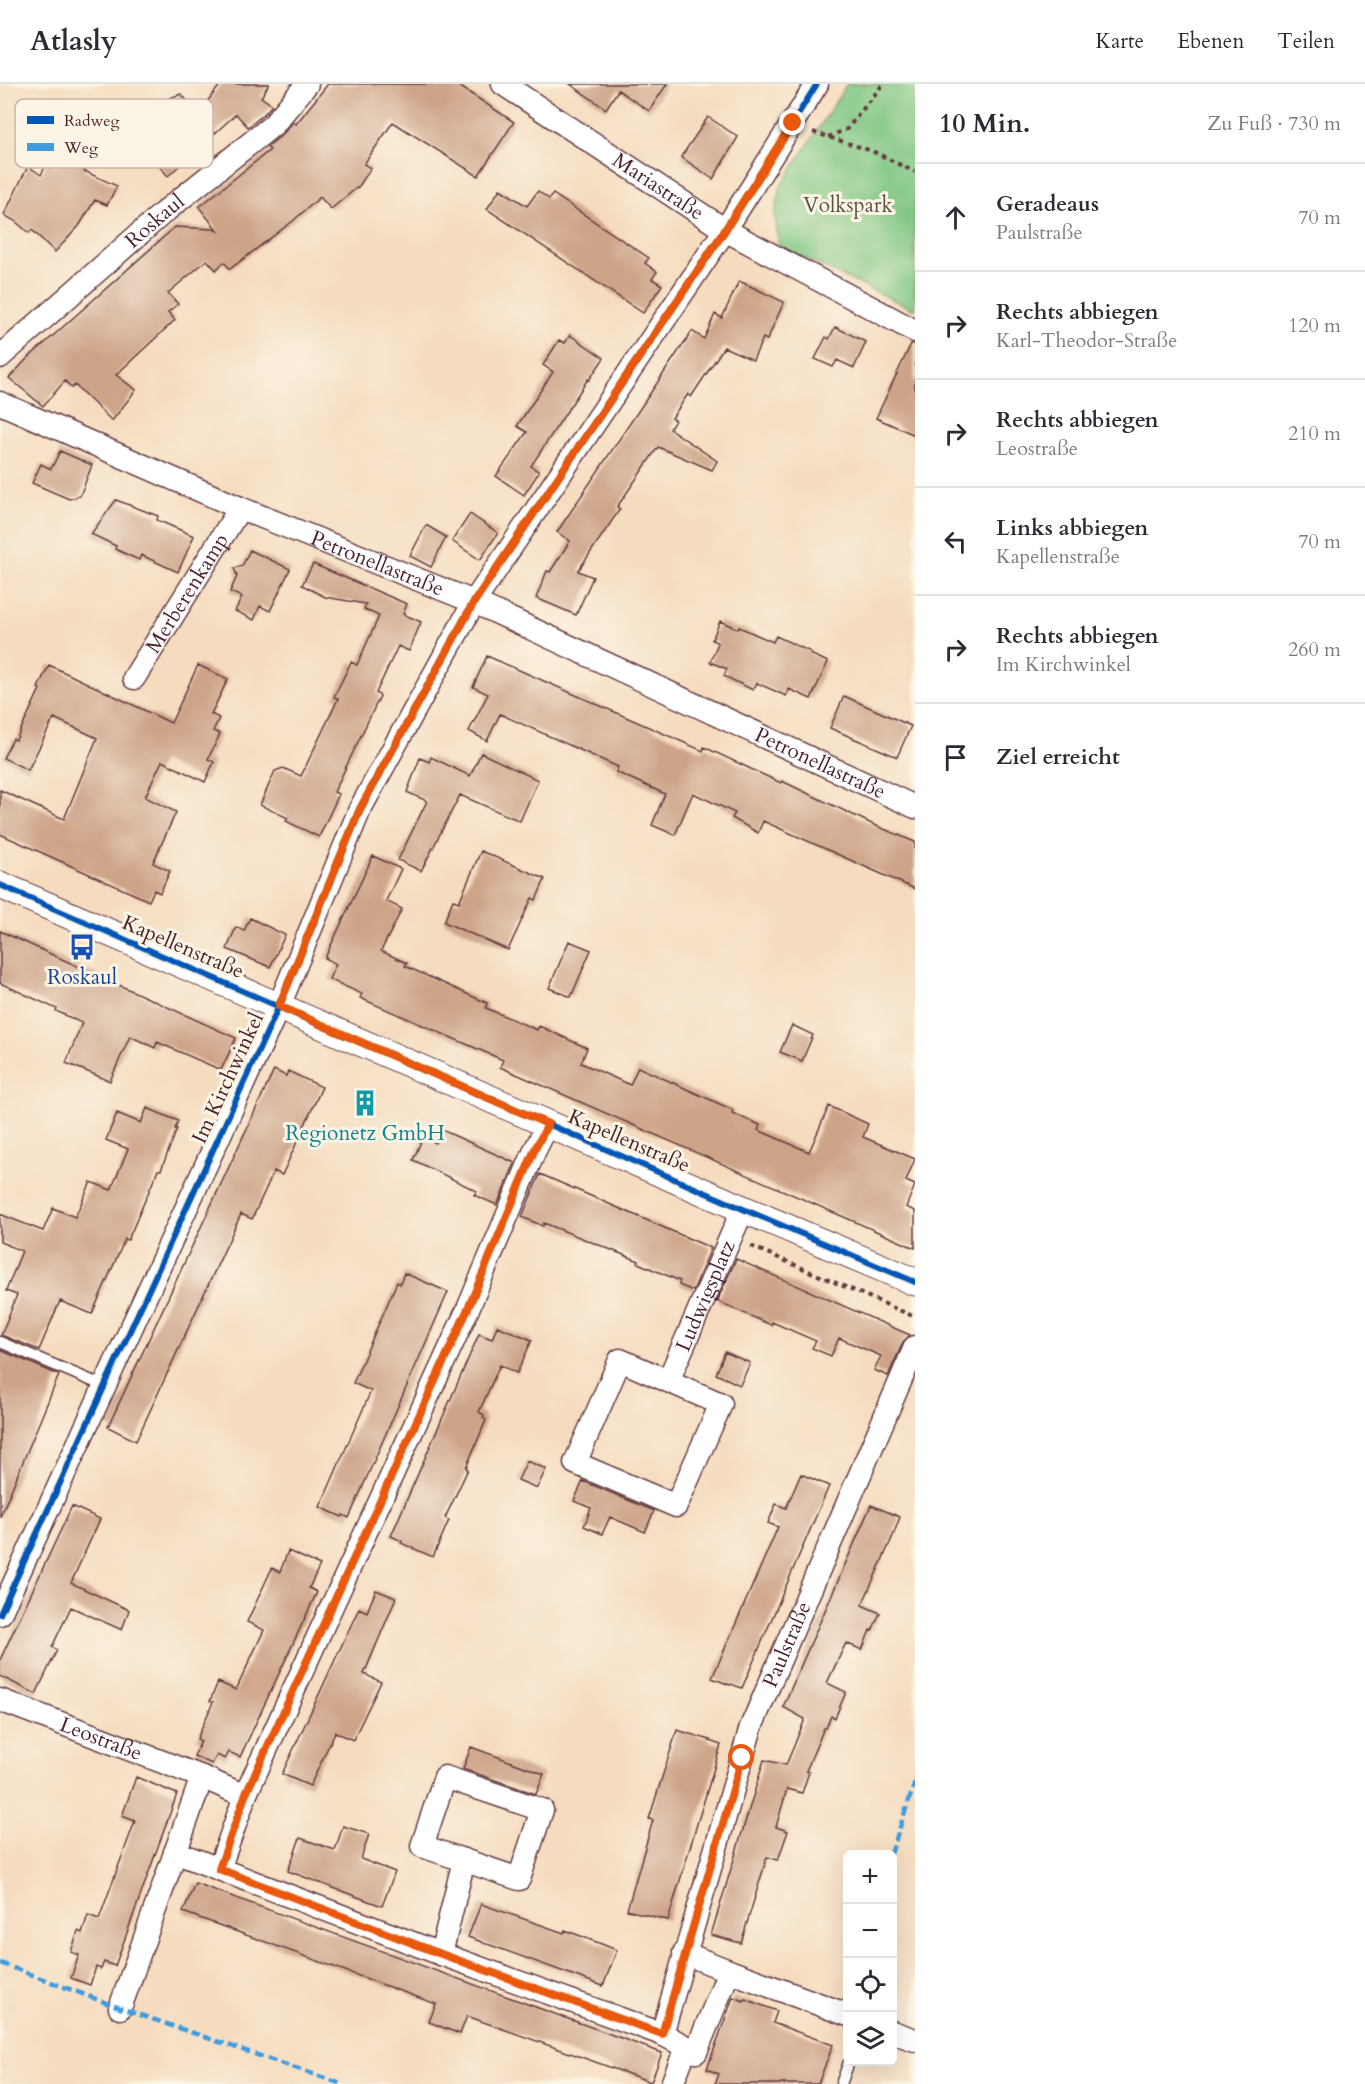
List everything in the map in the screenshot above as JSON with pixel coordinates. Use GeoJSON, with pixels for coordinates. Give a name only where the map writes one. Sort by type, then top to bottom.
{"type":"FeatureCollection","features":[{"type":"Feature","properties":{"kind":"street","name":"Roskaul"},"geometry":{"type":"LineString","coordinates":[[0,357],[163,213],[273,125],[306,84]]}},
{"type":"Feature","properties":{"kind":"street","name":"Mariastraße"},"geometry":{"type":"LineString","coordinates":[[503,84],[725,230],[915,331]]}},
{"type":"Feature","properties":{"kind":"street","name":"Im Kirchwinkel"},"geometry":{"type":"LineString","coordinates":[[0,1614],[279,1006],[360,809],[474,602],[725,230],[817,84]]}},
{"type":"Feature","properties":{"kind":"street","name":"Petronellastraße"},"geometry":{"type":"LineString","coordinates":[[0,403],[240,508],[474,602],[915,807]]}},
{"type":"Feature","properties":{"kind":"street","name":"Merberenkamp"},"geometry":{"type":"LineString","coordinates":[[134,678],[240,508]]}},
{"type":"Feature","properties":{"kind":"street","name":"Kapellenstraße"},"geometry":{"type":"LineString","coordinates":[[0,885],[915,1282]]}},
{"type":"Feature","properties":{"kind":"street"},"geometry":{"type":"LineString","coordinates":[[219,1869],[245,1796],[467,1311],[535,1149],[548,1124]]}},
{"type":"Feature","properties":{"kind":"street","name":"Ludwigsplatz"},"geometry":{"type":"LineString","coordinates":[[668,1381],[743,1209]]}},
{"type":"Feature","properties":{"kind":"street","name":"Paulstraße"},"geometry":{"type":"LineString","coordinates":[[662,2034],[750,1727],[915,1347]]}},
{"type":"Feature","properties":{"kind":"street"},"geometry":{"type":"LineString","coordinates":[[620,1360],[668,1381],[721,1404],[676,1506],[575,1463],[620,1360]]}},
{"type":"Feature","properties":{"kind":"street","name":"Leostraße"},"geometry":{"type":"LineString","coordinates":[[0,1700],[202,1777],[245,1796]]}},
{"type":"Feature","properties":{"kind":"street"},"geometry":{"type":"LineString","coordinates":[[120,2008],[202,1777]]}},
{"type":"Feature","properties":{"kind":"street"},"geometry":{"type":"LineString","coordinates":[[445,1778],[542,1810],[519,1879],[464,1860],[422,1846],[445,1778]]}},
{"type":"Feature","properties":{"kind":"street"},"geometry":{"type":"LineString","coordinates":[[175,1851],[441,1954],[662,2034],[696,2052],[729,1971]]}},
{"type":"Feature","properties":{"kind":"street"},"geometry":{"type":"LineString","coordinates":[[441,1954],[464,1860]]}},
{"type":"Feature","properties":{"kind":"street"},"geometry":{"type":"LineString","coordinates":[[684,1953],[843,2013]]}},
{"type":"Feature","properties":{"kind":"street"},"geometry":{"type":"LineString","coordinates":[[897,2033],[915,2040]]}},
{"type":"Feature","properties":{"kind":"street"},"geometry":{"type":"LineString","coordinates":[[672,2084],[686,2048]]}},
{"type":"Feature","properties":{"kind":"lane"},"geometry":{"type":"LineString","coordinates":[[0,1342],[104,1386]]}},
{"type":"Feature","properties":{"kind":"lane"},"geometry":{"type":"LineString","coordinates":[[841,2084],[847,2066]]}},
{"type":"Feature","properties":{"kind":"path"},"geometry":{"type":"LineString","coordinates":[[827,138],[847,129],[883,84]]}},
{"type":"Feature","properties":{"kind":"path"},"geometry":{"type":"LineString","coordinates":[[793,123],[827,138],[872,151],[915,172]]}},
{"type":"Feature","properties":{"kind":"green space","name":"Volkspark"},"geometry":{"type":"Polygon","coordinates":[[[847,84],[915,84],[915,310],[779,247],[775,214],[781,186],[847,84]]]}},
{"type":"Feature","properties":{"kind":"building"},"geometry":{"type":"Polygon","coordinates":[[[221,84],[269,84],[261,97],[272,105],[248,127],[236,114],[213,135],[213,99],[209,99],[221,84]]]}},
{"type":"Feature","properties":{"kind":"building"},"geometry":{"type":"Polygon","coordinates":[[[328,84],[456,84],[514,122],[478,176],[393,122],[364,164],[371,168],[359,186],[331,209],[320,197],[293,221],[230,269],[224,262],[216,270],[207,260],[168,293],[178,304],[168,312],[175,320],[116,375],[136,390],[112,421],[75,385],[72,388],[65,381],[43,406],[9,378],[27,359],[175,227],[218,231],[199,207],[270,150],[267,147],[293,122],[296,124],[328,84]]]}},
{"type":"Feature","properties":{"kind":"building"},"geometry":{"type":"Polygon","coordinates":[[[570,84],[667,84],[649,111],[618,90],[606,109],[570,84]]]}},
{"type":"Feature","properties":{"kind":"building"},"geometry":{"type":"Polygon","coordinates":[[[181,94],[185,99],[168,99],[181,94]]]}},
{"type":"Feature","properties":{"kind":"building"},"geometry":{"type":"Polygon","coordinates":[[[708,117],[738,137],[713,179],[681,157],[708,117]]]}},
{"type":"Feature","properties":{"kind":"building"},"geometry":{"type":"Polygon","coordinates":[[[27,168],[41,175],[44,168],[85,168],[84,171],[117,186],[107,205],[95,200],[79,226],[55,252],[32,230],[29,233],[4,215],[27,168]]]}},
{"type":"Feature","properties":{"kind":"building"},"geometry":{"type":"Polygon","coordinates":[[[161,168],[177,168],[168,176],[161,168]]]}},
{"type":"Feature","properties":{"kind":"building"},"geometry":{"type":"Polygon","coordinates":[[[500,189],[527,206],[538,191],[549,199],[553,194],[649,258],[645,263],[657,272],[652,279],[662,285],[643,313],[487,209],[500,189]]]}},
{"type":"Feature","properties":{"kind":"building"},"geometry":{"type":"Polygon","coordinates":[[[739,281],[784,302],[767,340],[763,338],[753,360],[724,347],[691,397],[688,394],[672,418],[675,420],[670,429],[717,461],[712,470],[658,447],[617,507],[620,509],[578,571],[593,577],[576,615],[536,598],[547,571],[550,572],[570,541],[557,532],[692,331],[704,339],[715,314],[722,318],[739,281]]]}},
{"type":"Feature","properties":{"kind":"building"},"geometry":{"type":"Polygon","coordinates":[[[835,327],[866,342],[854,368],[837,360],[833,367],[815,359],[826,337],[829,339],[835,327]]]}},
{"type":"Feature","properties":{"kind":"building"},"geometry":{"type":"Polygon","coordinates":[[[570,335],[604,358],[531,466],[539,472],[524,495],[496,476],[527,432],[517,426],[553,372],[543,365],[559,340],[565,343],[570,335]]]}},
{"type":"Feature","properties":{"kind":"building"},"geometry":{"type":"Polygon","coordinates":[[[911,344],[915,344],[915,435],[876,418],[911,344]]]}},
{"type":"Feature","properties":{"kind":"building"},"geometry":{"type":"Polygon","coordinates":[[[60,451],[92,465],[80,496],[69,499],[32,483],[41,464],[51,469],[60,451]]]}},
{"type":"Feature","properties":{"kind":"building"},"geometry":{"type":"Polygon","coordinates":[[[116,500],[158,516],[157,520],[194,536],[178,572],[141,555],[139,560],[91,534],[116,500]]]}},
{"type":"Feature","properties":{"kind":"building"},"geometry":{"type":"Polygon","coordinates":[[[470,514],[498,533],[480,560],[452,541],[470,514]]]}},
{"type":"Feature","properties":{"kind":"building"},"geometry":{"type":"Polygon","coordinates":[[[426,525],[446,537],[431,567],[410,556],[426,525]]]}},
{"type":"Feature","properties":{"kind":"building"},"geometry":{"type":"Polygon","coordinates":[[[250,550],[290,569],[270,611],[260,606],[254,620],[235,611],[242,597],[230,592],[237,576],[234,568],[242,566],[250,550]]]}},
{"type":"Feature","properties":{"kind":"building"},"geometry":{"type":"Polygon","coordinates":[[[313,564],[407,604],[403,614],[421,622],[409,651],[398,646],[376,693],[380,696],[334,792],[339,794],[319,837],[286,821],[288,818],[260,805],[275,771],[283,768],[301,776],[338,699],[334,697],[351,662],[357,665],[379,616],[364,609],[366,604],[325,597],[302,585],[313,564]]]}},
{"type":"Feature","properties":{"kind":"building"},"geometry":{"type":"Polygon","coordinates":[[[720,621],[773,642],[776,636],[828,662],[811,699],[789,689],[786,696],[757,683],[753,690],[724,676],[727,669],[710,662],[718,643],[712,640],[720,621]]]}},
{"type":"Feature","properties":{"kind":"building"},"geometry":{"type":"Polygon","coordinates":[[[487,656],[703,751],[704,747],[915,842],[915,889],[763,821],[758,833],[732,818],[735,813],[693,793],[675,835],[652,825],[665,794],[616,772],[618,767],[500,714],[487,741],[469,731],[488,694],[473,687],[487,656]]]}},
{"type":"Feature","properties":{"kind":"building"},"geometry":{"type":"Polygon","coordinates":[[[49,665],[171,723],[198,665],[228,679],[211,714],[219,718],[213,731],[220,734],[208,759],[214,762],[205,782],[162,761],[145,797],[176,812],[153,863],[170,871],[160,893],[154,890],[149,901],[0,834],[0,790],[64,819],[97,738],[54,718],[28,770],[3,758],[13,739],[16,740],[49,665]]]}},
{"type":"Feature","properties":{"kind":"building"},"geometry":{"type":"Polygon","coordinates":[[[844,696],[911,726],[897,757],[830,728],[844,696]]]}},
{"type":"Feature","properties":{"kind":"building"},"geometry":{"type":"Polygon","coordinates":[[[481,753],[538,780],[520,821],[460,795],[421,871],[398,860],[427,801],[407,792],[420,758],[429,762],[431,757],[470,776],[481,753]]]}},
{"type":"Feature","properties":{"kind":"building"},"geometry":{"type":"Polygon","coordinates":[[[481,851],[545,879],[536,900],[532,898],[508,950],[444,922],[453,900],[459,902],[481,851]]]}},
{"type":"Feature","properties":{"kind":"building"},"geometry":{"type":"Polygon","coordinates":[[[373,856],[401,869],[386,901],[402,909],[381,951],[407,963],[405,966],[487,1003],[486,1008],[537,1030],[539,1026],[587,1048],[581,1063],[630,1085],[638,1067],[733,1110],[732,1113],[760,1125],[758,1130],[809,1152],[829,1106],[868,1124],[863,1137],[915,1159],[906,1181],[915,1185],[906,1207],[915,1211],[915,1248],[500,1067],[503,1060],[360,998],[362,994],[329,979],[336,964],[325,958],[373,856]]]}},
{"type":"Feature","properties":{"kind":"building"},"geometry":{"type":"Polygon","coordinates":[[[250,918],[285,935],[270,967],[227,949],[236,927],[244,931],[250,918]]]}},
{"type":"Feature","properties":{"kind":"building"},"geometry":{"type":"Polygon","coordinates":[[[0,931],[236,1038],[221,1070],[157,1042],[155,1048],[130,1036],[110,1081],[66,1063],[82,1023],[0,983],[0,931]]]}},
{"type":"Feature","properties":{"kind":"building"},"geometry":{"type":"Polygon","coordinates":[[[569,941],[591,950],[571,997],[549,988],[569,941]]]}},
{"type":"Feature","properties":{"kind":"building"},"geometry":{"type":"Polygon","coordinates":[[[792,1025],[813,1035],[802,1061],[780,1052],[792,1025]]]}},
{"type":"Feature","properties":{"kind":"building"},"geometry":{"type":"Polygon","coordinates":[[[274,1070],[286,1076],[288,1071],[322,1087],[282,1175],[274,1171],[252,1219],[241,1214],[136,1441],[108,1427],[274,1070]]]}},
{"type":"Feature","properties":{"kind":"building"},"geometry":{"type":"Polygon","coordinates":[[[147,1108],[178,1121],[175,1129],[177,1129],[161,1170],[158,1170],[128,1240],[125,1239],[92,1314],[60,1301],[39,1350],[1,1335],[17,1295],[6,1291],[22,1251],[0,1242],[0,1214],[43,1231],[53,1208],[75,1217],[91,1182],[111,1190],[128,1149],[106,1140],[117,1113],[141,1123],[147,1108]]]}},
{"type":"Feature","properties":{"kind":"building"},"geometry":{"type":"Polygon","coordinates":[[[442,1130],[515,1163],[497,1205],[474,1195],[477,1191],[413,1160],[423,1137],[436,1143],[442,1130]]]}},
{"type":"Feature","properties":{"kind":"building"},"geometry":{"type":"Polygon","coordinates":[[[540,1174],[711,1248],[693,1291],[679,1285],[680,1281],[638,1263],[639,1261],[544,1223],[543,1226],[522,1217],[540,1174]]]}},
{"type":"Feature","properties":{"kind":"building"},"geometry":{"type":"Polygon","coordinates":[[[736,1259],[910,1335],[903,1342],[888,1376],[874,1370],[881,1356],[839,1338],[831,1356],[812,1348],[816,1341],[772,1322],[771,1325],[717,1301],[736,1259]]]}},
{"type":"Feature","properties":{"kind":"building"},"geometry":{"type":"Polygon","coordinates":[[[404,1273],[448,1292],[349,1518],[343,1515],[342,1517],[320,1507],[371,1391],[353,1383],[397,1282],[400,1284],[404,1273]]]}},
{"type":"Feature","properties":{"kind":"building"},"geometry":{"type":"Polygon","coordinates":[[[497,1326],[532,1340],[517,1373],[500,1365],[479,1412],[486,1420],[466,1468],[468,1469],[445,1518],[449,1520],[433,1557],[391,1536],[479,1334],[492,1339],[497,1326]]]}},
{"type":"Feature","properties":{"kind":"building"},"geometry":{"type":"Polygon","coordinates":[[[0,1350],[59,1375],[0,1517],[0,1350]]]}},
{"type":"Feature","properties":{"kind":"building"},"geometry":{"type":"Polygon","coordinates":[[[725,1352],[750,1363],[740,1385],[716,1374],[725,1352]]]}},
{"type":"Feature","properties":{"kind":"building"},"geometry":{"type":"Polygon","coordinates":[[[527,1461],[546,1469],[537,1488],[518,1480],[527,1461]]]}},
{"type":"Feature","properties":{"kind":"building"},"geometry":{"type":"Polygon","coordinates":[[[801,1474],[829,1486],[742,1688],[730,1685],[712,1678],[778,1527],[768,1523],[776,1504],[786,1508],[801,1474]]]}},
{"type":"Feature","properties":{"kind":"building"},"geometry":{"type":"Polygon","coordinates":[[[583,1481],[654,1511],[645,1532],[610,1517],[602,1534],[584,1526],[591,1508],[574,1501],[583,1481]]]}},
{"type":"Feature","properties":{"kind":"building"},"geometry":{"type":"Polygon","coordinates":[[[871,1505],[900,1517],[862,1605],[880,1613],[862,1650],[846,1643],[827,1683],[846,1692],[835,1718],[831,1716],[824,1728],[806,1771],[809,1772],[802,1793],[787,1789],[776,1827],[788,1831],[778,1860],[767,1857],[741,1943],[711,1935],[764,1760],[786,1765],[805,1719],[783,1707],[871,1505]]]}},
{"type":"Feature","properties":{"kind":"building"},"geometry":{"type":"Polygon","coordinates":[[[72,1506],[100,1519],[71,1583],[129,1610],[122,1630],[71,1607],[52,1647],[57,1650],[36,1694],[0,1676],[0,1660],[72,1506]]]}},
{"type":"Feature","properties":{"kind":"building"},"geometry":{"type":"Polygon","coordinates":[[[288,1551],[320,1565],[309,1588],[317,1592],[240,1757],[229,1752],[225,1759],[217,1755],[212,1764],[194,1756],[201,1741],[197,1739],[213,1702],[210,1701],[218,1682],[236,1690],[264,1630],[247,1622],[272,1568],[280,1572],[288,1551]]]}},
{"type":"Feature","properties":{"kind":"building"},"geometry":{"type":"Polygon","coordinates":[[[376,1590],[396,1598],[364,1674],[381,1682],[353,1740],[335,1732],[310,1786],[282,1774],[359,1608],[367,1612],[376,1590]]]}},
{"type":"Feature","properties":{"kind":"building"},"geometry":{"type":"Polygon","coordinates":[[[677,1730],[721,1745],[668,1920],[627,1910],[653,1820],[649,1819],[677,1730]]]}},
{"type":"Feature","properties":{"kind":"building"},"geometry":{"type":"Polygon","coordinates":[[[471,1747],[544,1774],[536,1794],[463,1769],[471,1747]]]}},
{"type":"Feature","properties":{"kind":"building"},"geometry":{"type":"Polygon","coordinates":[[[136,1777],[177,1794],[115,1966],[104,1962],[101,1969],[96,1967],[90,1985],[71,1978],[79,1955],[71,1952],[78,1931],[82,1933],[88,1915],[99,1919],[135,1821],[122,1816],[136,1777]]]}},
{"type":"Feature","properties":{"kind":"building"},"geometry":{"type":"Polygon","coordinates":[[[343,1826],[369,1834],[361,1859],[395,1872],[382,1906],[288,1871],[300,1838],[335,1850],[343,1826]]]}},
{"type":"Feature","properties":{"kind":"building"},"geometry":{"type":"Polygon","coordinates":[[[195,1883],[662,2053],[651,2082],[467,2016],[460,2034],[429,2022],[436,2004],[183,1912],[195,1883]]]}},
{"type":"Feature","properties":{"kind":"building"},"geometry":{"type":"Polygon","coordinates":[[[481,1904],[564,1933],[565,1930],[617,1950],[603,1986],[468,1937],[481,1904]]]}},
{"type":"Feature","properties":{"kind":"building"},"geometry":{"type":"Polygon","coordinates":[[[733,1997],[777,2011],[773,2023],[833,2045],[818,2084],[715,2084],[719,2074],[707,2069],[733,1997]]]}},
{"type":"Feature","properties":{"kind":"marked path"},"geometry":{"type":"LineString","coordinates":[[892,1850],[915,1782]]}},
{"type":"Feature","properties":{"kind":"marked path"},"geometry":{"type":"LineString","coordinates":[[0,1963],[120,2008],[342,2084]]}},
{"type":"Feature","properties":{"kind":"cycle path"},"geometry":{"type":"LineString","coordinates":[[0,1614],[279,1006],[360,809],[474,602],[725,230],[817,84]]}},
{"type":"Feature","properties":{"kind":"cycle path"},"geometry":{"type":"LineString","coordinates":[[0,885],[915,1282]]}},
{"type":"Feature","properties":{"kind":"place","name":"Roskaul"},"geometry":{"type":"Point","coordinates":[82,947]}},
{"type":"Feature","properties":{"kind":"place","name":"Regionetz GmbH"},"geometry":{"type":"Point","coordinates":[365,1103]}},
{"type":"Feature","properties":{"kind":"route"},"geometry":{"type":"LineString","coordinates":[[742,1758],[662,2034],[441,1954],[219,1869],[245,1796],[467,1311],[535,1149],[548,1124],[279,1006],[360,809],[474,602],[725,230],[793,123]]}}]}
